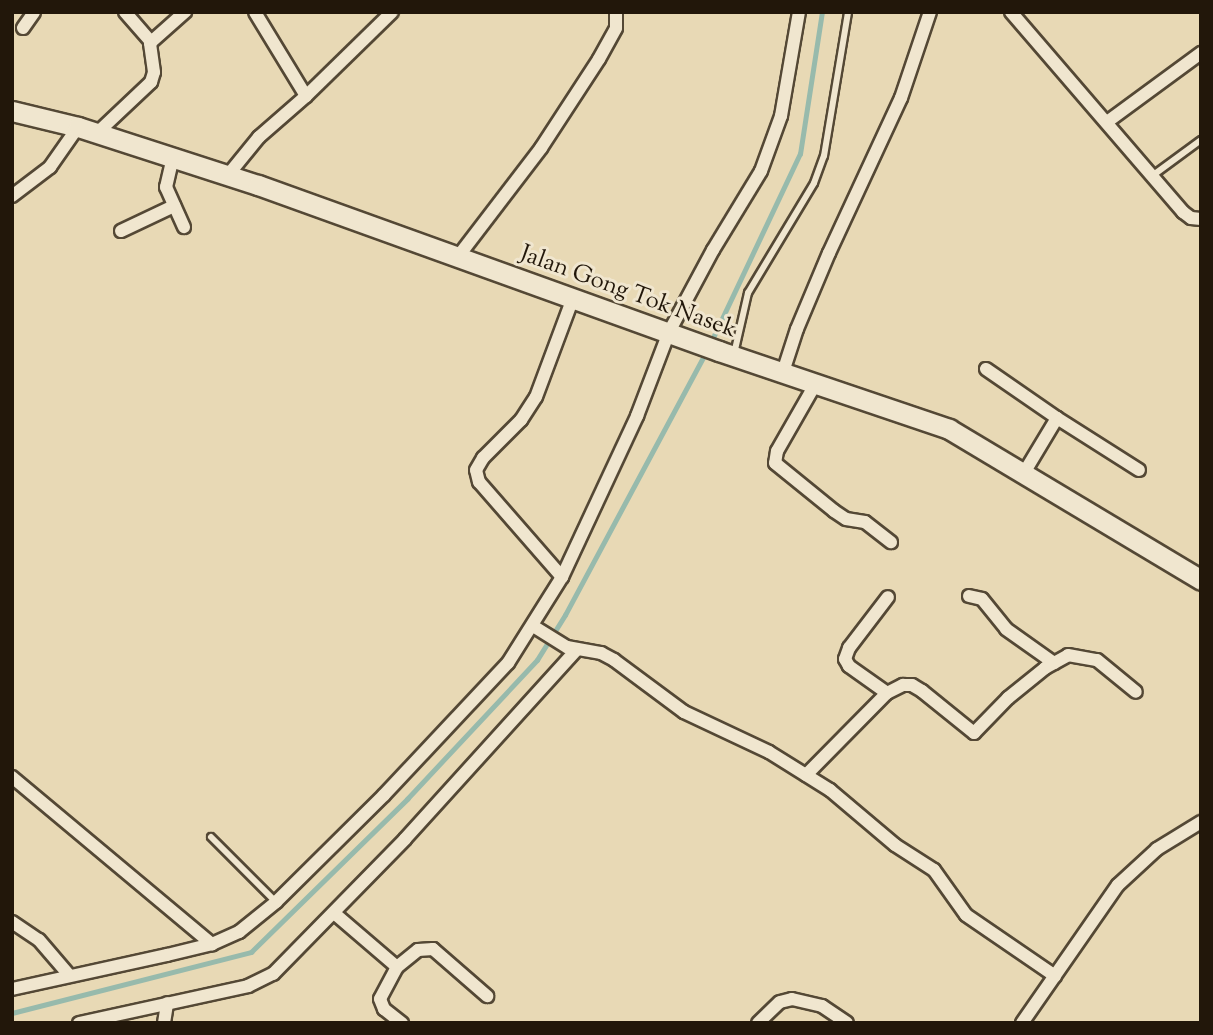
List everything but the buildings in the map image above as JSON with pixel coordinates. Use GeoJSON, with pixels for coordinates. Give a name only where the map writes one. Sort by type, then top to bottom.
{"type":"FeatureCollection","features":[{"type":"Feature","properties":{"kind":"main road","name":"Jalan Gong Tok Nasek"},"geometry":{"type":"LineString","coordinates":[[12,111],[87,131],[228,175],[726,354],[949,429],[1201,580]]}},
{"type":"Feature","properties":{"kind":"street"},"geometry":{"type":"LineString","coordinates":[[23,29],[34,12]]}},
{"type":"Feature","properties":{"kind":"street"},"geometry":{"type":"LineString","coordinates":[[12,196],[50,167],[87,131],[153,78],[151,42],[125,12]]}},
{"type":"Feature","properties":{"kind":"street"},"geometry":{"type":"LineString","coordinates":[[151,42],[185,12]]}},
{"type":"Feature","properties":{"kind":"street"},"geometry":{"type":"LineString","coordinates":[[256,12],[306,96]]}},
{"type":"Feature","properties":{"kind":"street"},"geometry":{"type":"LineString","coordinates":[[228,175],[259,137],[306,96],[392,12]]}},
{"type":"Feature","properties":{"kind":"street"},"geometry":{"type":"LineString","coordinates":[[457,258],[541,148],[593,68],[616,28],[616,12]]}},
{"type":"Feature","properties":{"kind":"street"},"geometry":{"type":"LineString","coordinates":[[12,989],[212,944],[239,932],[276,902],[383,795],[508,663],[535,628],[562,577],[673,334],[769,155],[781,116],[799,12]]}},
{"type":"Feature","properties":{"kind":"street"},"geometry":{"type":"LineString","coordinates":[[783,372],[829,253],[901,98],[930,12]]}},
{"type":"Feature","properties":{"kind":"street"},"geometry":{"type":"LineString","coordinates":[[1011,12],[1183,212],[1201,219]]}},
{"type":"Feature","properties":{"kind":"street"},"geometry":{"type":"LineString","coordinates":[[1107,122],[1201,53]]}},
{"type":"Feature","properties":{"kind":"street"},"geometry":{"type":"LineString","coordinates":[[173,157],[166,187],[184,226]]}},
{"type":"Feature","properties":{"kind":"street"},"geometry":{"type":"LineString","coordinates":[[121,231],[174,206]]}},
{"type":"Feature","properties":{"kind":"street"},"geometry":{"type":"LineString","coordinates":[[562,577],[480,482],[476,470],[482,458],[521,420],[536,397],[573,298]]}},
{"type":"Feature","properties":{"kind":"street"},"geometry":{"type":"LineString","coordinates":[[986,369],[1139,470]]}},
{"type":"Feature","properties":{"kind":"street"},"geometry":{"type":"LineString","coordinates":[[816,383],[776,451],[775,463],[834,511],[846,519],[865,522],[891,542]]}},
{"type":"Feature","properties":{"kind":"street"},"geometry":{"type":"LineString","coordinates":[[1024,473],[1057,418]]}},
{"type":"Feature","properties":{"kind":"street"},"geometry":{"type":"LineString","coordinates":[[969,596],[982,599],[1006,629],[1028,641],[1054,663]]}},
{"type":"Feature","properties":{"kind":"street"},"geometry":{"type":"LineString","coordinates":[[887,693],[849,666],[845,659],[849,648],[888,597]]}},
{"type":"Feature","properties":{"kind":"street"},"geometry":{"type":"LineString","coordinates":[[535,628],[572,648],[614,660],[684,712],[752,743],[806,775],[855,810],[895,845],[934,870],[966,915],[1055,976]]}},
{"type":"Feature","properties":{"kind":"street"},"geometry":{"type":"LineString","coordinates":[[79,1023],[259,982],[286,963],[572,648]]}},
{"type":"Feature","properties":{"kind":"street"},"geometry":{"type":"LineString","coordinates":[[806,775],[887,693],[903,685],[912,685],[974,733],[1008,698],[1054,663],[1076,654],[1097,660],[1136,692]]}},
{"type":"Feature","properties":{"kind":"street"},"geometry":{"type":"LineString","coordinates":[[12,777],[212,944]]}},
{"type":"Feature","properties":{"kind":"street"},"geometry":{"type":"LineString","coordinates":[[1022,1023],[1118,885],[1157,849],[1201,822]]}},
{"type":"Feature","properties":{"kind":"street"},"geometry":{"type":"LineString","coordinates":[[334,912],[397,967]]}},
{"type":"Feature","properties":{"kind":"street"},"geometry":{"type":"LineString","coordinates":[[12,922],[39,940],[69,975]]}},
{"type":"Feature","properties":{"kind":"street"},"geometry":{"type":"LineString","coordinates":[[402,1023],[384,1009],[380,999],[397,967],[418,950],[433,949],[487,996]]}},
{"type":"Feature","properties":{"kind":"street"},"geometry":{"type":"LineString","coordinates":[[758,1023],[780,1002],[792,999],[822,1006],[847,1023]]}},
{"type":"Feature","properties":{"kind":"street"},"geometry":{"type":"LineString","coordinates":[[164,1023],[167,1003]]}},
{"type":"Feature","properties":{"kind":"street"},"geometry":{"type":"LineString","coordinates":[[124,1012],[137,1023]]}},
{"type":"Feature","properties":{"kind":"lane"},"geometry":{"type":"LineString","coordinates":[[726,354],[748,293],[814,183],[824,156],[848,12]]}},
{"type":"Feature","properties":{"kind":"lane"},"geometry":{"type":"LineString","coordinates":[[1152,176],[1201,140]]}},
{"type":"Feature","properties":{"kind":"lane"},"geometry":{"type":"LineString","coordinates":[[211,837],[276,902]]}},
{"type":"Feature","properties":{"kind":"waterway"},"geometry":{"type":"LineString","coordinates":[[710,344],[800,154],[822,12]]}},
{"type":"Feature","properties":{"kind":"waterway"},"geometry":{"type":"LineString","coordinates":[[12,1013],[251,952],[407,799],[537,660],[565,615],[706,352]]}}]}
